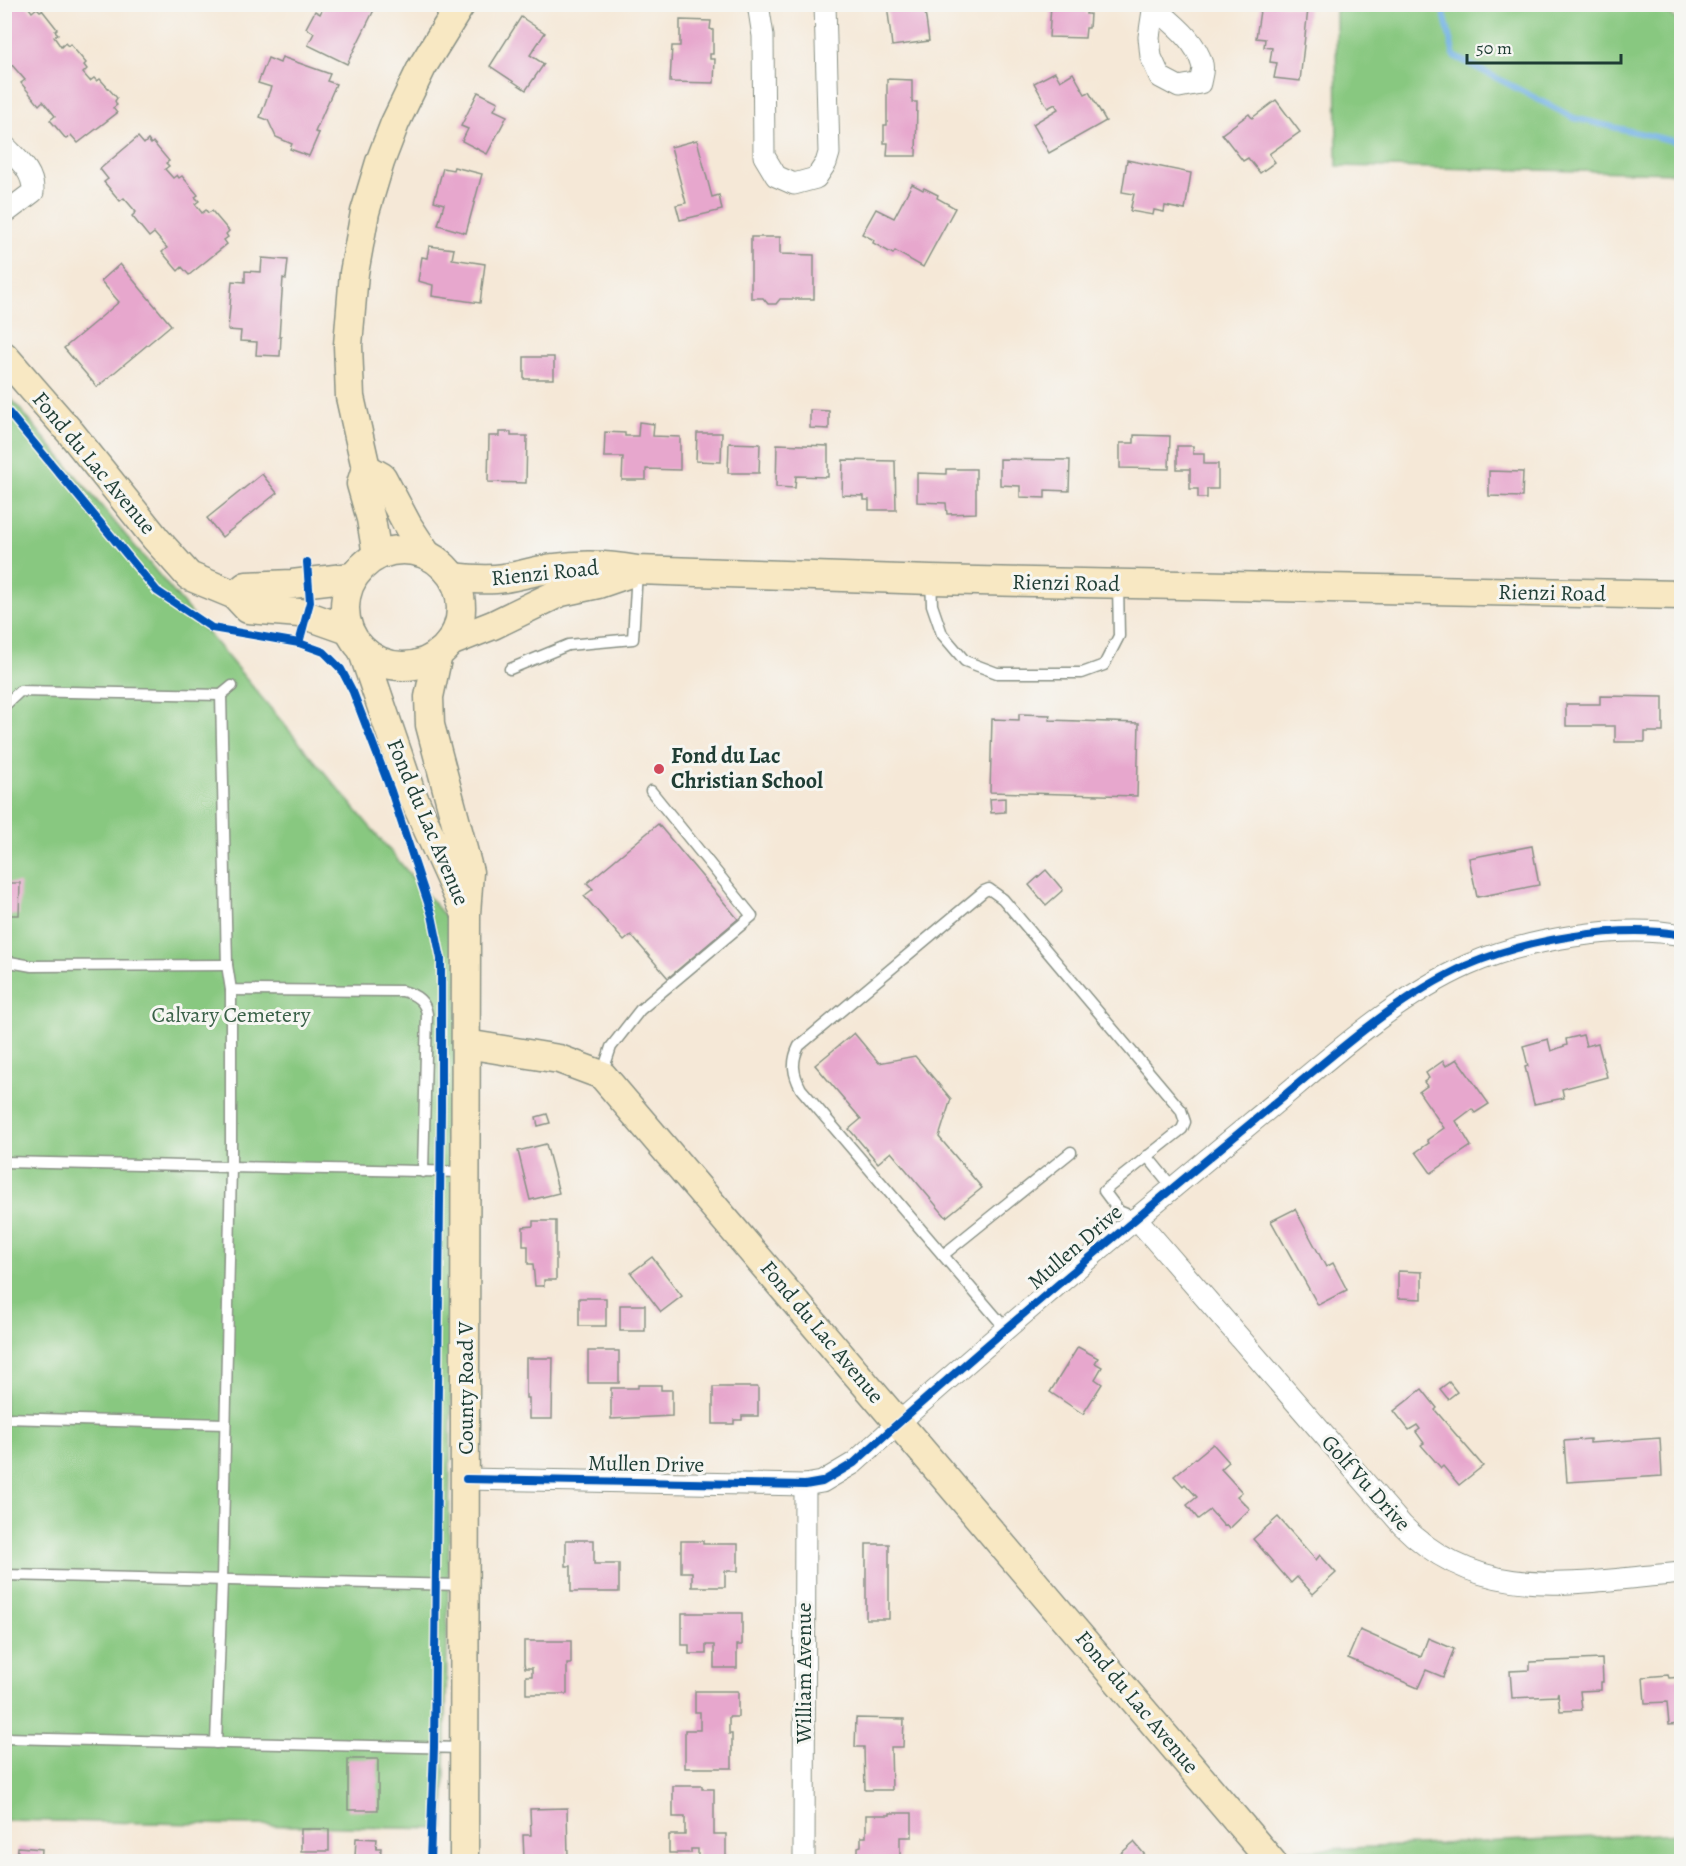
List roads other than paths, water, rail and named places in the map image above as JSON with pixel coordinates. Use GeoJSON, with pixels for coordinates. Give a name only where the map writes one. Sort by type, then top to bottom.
{"type":"FeatureCollection","features":[{"type":"Feature","properties":{"kind":"main road"},"geometry":{"type":"LineString","coordinates":[[377,555],[371,519],[361,484],[366,468],[350,397],[348,376],[349,314],[359,242],[374,182],[395,123],[422,67],[461,4]]}},
{"type":"Feature","properties":{"kind":"main road","name":"Fond du Lac Avenue"},"geometry":{"type":"LineString","coordinates":[[4,356],[189,576],[236,596],[248,609],[300,613],[356,641],[410,790],[466,914]]}},
{"type":"Feature","properties":{"kind":"main road"},"geometry":{"type":"LineString","coordinates":[[366,468],[382,477],[408,526],[427,555]]}},
{"type":"Feature","properties":{"kind":"main road"},"geometry":{"type":"LineString","coordinates":[[444,648],[458,627],[461,610],[459,593],[453,577],[441,564],[427,555],[410,550],[393,550],[377,555],[352,577],[346,592],[344,608],[356,641],[377,660],[392,666],[408,666],[424,663],[444,648],[561,592],[598,584],[637,570]]}},
{"type":"Feature","properties":{"kind":"main road","name":"Rienzi Road"},"geometry":{"type":"LineString","coordinates":[[453,577],[503,579],[554,568],[617,566],[637,570],[932,580],[1682,595]]}},
{"type":"Feature","properties":{"kind":"main road"},"geometry":{"type":"LineString","coordinates":[[236,596],[246,586],[292,584],[352,577]]}},
{"type":"Feature","properties":{"kind":"main road","name":"Fond du Lac Avenue"},"geometry":{"type":"LineString","coordinates":[[444,648],[429,697],[430,726],[469,872],[466,914]]}},
{"type":"Feature","properties":{"kind":"main road","name":"County Road V"},"geometry":{"type":"LineString","coordinates":[[465,1862],[466,914]]}},
{"type":"Feature","properties":{"kind":"main road","name":"Fond du Lac Avenue"},"geometry":{"type":"LineString","coordinates":[[466,1044],[559,1059],[602,1075],[899,1422],[1263,1858]]}},
{"type":"Feature","properties":{"kind":"street"},"geometry":{"type":"LineString","coordinates":[[758,4],[764,36],[764,156],[776,176],[794,184],[816,178],[830,153],[825,4]]}},
{"type":"Feature","properties":{"kind":"street"},"geometry":{"type":"LineString","coordinates":[[4,145],[30,173],[34,183],[33,192],[4,214]]}},
{"type":"Feature","properties":{"kind":"street","name":"Mullen Drive"},"geometry":{"type":"LineString","coordinates":[[466,1479],[805,1485],[822,1482],[854,1463],[1136,1218],[1374,1023],[1418,992],[1466,966],[1495,954],[1566,938],[1619,932],[1682,935]]}},
{"type":"Feature","properties":{"kind":"street","name":"Golf Vu Drive"},"geometry":{"type":"LineString","coordinates":[[1136,1218],[1402,1525],[1432,1550],[1479,1573],[1511,1582],[1530,1584],[1563,1584],[1682,1573]]}},
{"type":"Feature","properties":{"kind":"street","name":"William Avenue"},"geometry":{"type":"LineString","coordinates":[[804,1862],[805,1485]]}},
{"type":"Feature","properties":{"kind":"lane"},"geometry":{"type":"LineString","coordinates":[[510,669],[568,645],[633,639],[637,570]]}},
{"type":"Feature","properties":{"kind":"lane"},"geometry":{"type":"LineString","coordinates":[[932,580],[932,605],[942,634],[965,661],[996,673],[1082,673],[1104,665],[1119,636],[1118,584]]}},
{"type":"Feature","properties":{"kind":"lane"},"geometry":{"type":"LineString","coordinates":[[4,706],[20,691],[221,695],[232,686]]}},
{"type":"Feature","properties":{"kind":"lane"},"geometry":{"type":"LineString","coordinates":[[216,1743],[231,1167],[231,990],[227,965],[221,695]]}},
{"type":"Feature","properties":{"kind":"lane"},"geometry":{"type":"LineString","coordinates":[[602,1075],[611,1047],[640,1010],[752,916],[651,791]]}},
{"type":"Feature","properties":{"kind":"lane"},"geometry":{"type":"LineString","coordinates":[[1006,1329],[801,1089],[793,1070],[793,1062],[799,1046],[805,1040],[984,891],[989,889],[1003,899],[1181,1110],[1185,1122],[1182,1129],[1104,1191],[1119,1212],[1136,1218]]}},
{"type":"Feature","properties":{"kind":"lane"},"geometry":{"type":"LineString","coordinates":[[4,960],[32,966],[227,965]]}},
{"type":"Feature","properties":{"kind":"lane"},"geometry":{"type":"LineString","coordinates":[[231,990],[402,991],[421,1000],[427,1014],[423,1172]]}},
{"type":"Feature","properties":{"kind":"lane"},"geometry":{"type":"LineString","coordinates":[[943,1255],[1071,1152]]}},
{"type":"Feature","properties":{"kind":"lane"},"geometry":{"type":"LineString","coordinates":[[1147,1156],[1173,1188]]}},
{"type":"Feature","properties":{"kind":"lane"},"geometry":{"type":"LineString","coordinates":[[4,1162],[466,1172]]}},
{"type":"Feature","properties":{"kind":"lane"},"geometry":{"type":"LineString","coordinates":[[4,1418],[225,1424]]}},
{"type":"Feature","properties":{"kind":"lane"},"geometry":{"type":"LineString","coordinates":[[4,1575],[466,1585]]}},
{"type":"Feature","properties":{"kind":"lane"},"geometry":{"type":"LineString","coordinates":[[4,1738],[465,1748]]}},
{"type":"Feature","properties":{"kind":"waterway"},"geometry":{"type":"LineString","coordinates":[[1442,4],[1454,56],[1574,118],[1682,143]]}},
{"type":"Feature","properties":{"kind":"place","name":"Fond du Lac Christian School"},"geometry":{"type":"Point","coordinates":[659,769]}},
{"type":"Feature","properties":{"kind":"park label","name":"Calvary Cemetery"},"geometry":{"type":"Point","coordinates":[231,1015]}}]}
